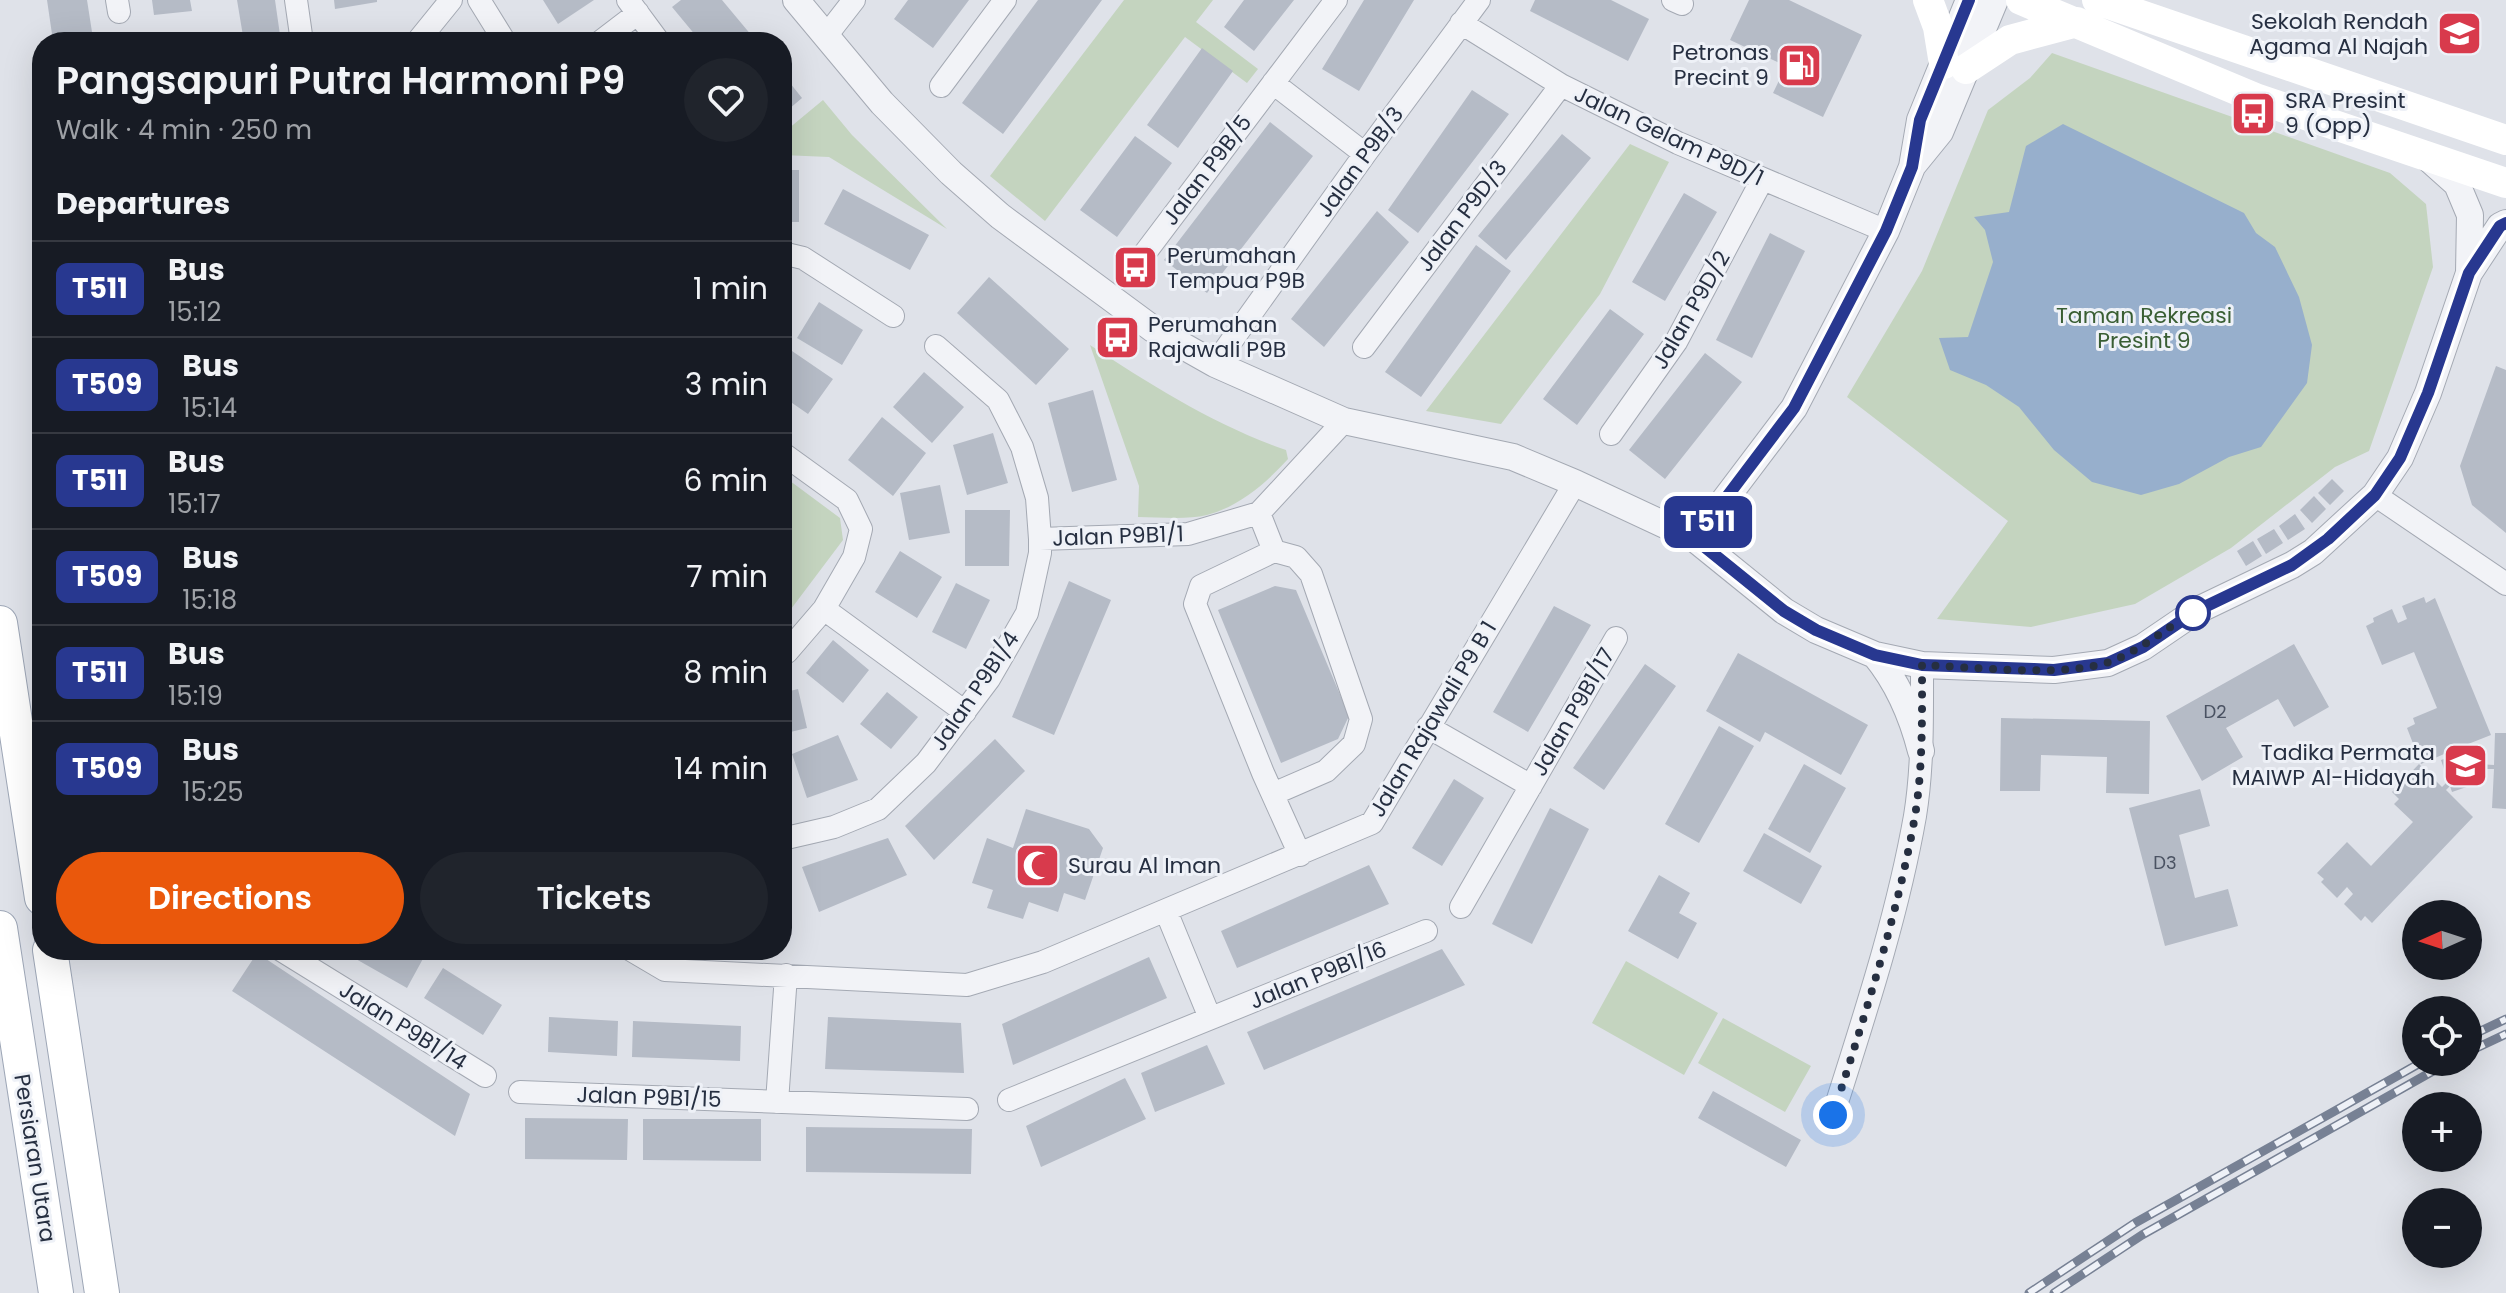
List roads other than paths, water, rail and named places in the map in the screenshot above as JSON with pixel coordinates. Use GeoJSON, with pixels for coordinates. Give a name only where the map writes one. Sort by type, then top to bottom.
{"type":"FeatureCollection","features":[{"type":"Feature","properties":{"kind":"main road"},"geometry":{"type":"LineString","coordinates":[[1928,0],[1955,67],[2010,40],[2087,11],[2258,99],[2506,183]]}},
{"type":"Feature","properties":{"kind":"main road"},"geometry":{"type":"LineString","coordinates":[[2021,0],[2087,11],[2506,140]]}},
{"type":"Feature","properties":{"kind":"main road"},"geometry":{"type":"LineString","coordinates":[[0,623],[32,833]]}},
{"type":"Feature","properties":{"kind":"main road","name":"Persiaran Utara"},"geometry":{"type":"LineString","coordinates":[[0,928],[8,1023],[56,1293]]}},
{"type":"Feature","properties":{"kind":"main road","name":"Persiaran Utara"},"geometry":{"type":"LineString","coordinates":[[52,960],[102,1293]]}},
{"type":"Feature","properties":{"kind":"street"},"geometry":{"type":"LineString","coordinates":[[296,0],[301,32]]}},
{"type":"Feature","properties":{"kind":"street"},"geometry":{"type":"LineString","coordinates":[[425,32],[451,0]]}},
{"type":"Feature","properties":{"kind":"street"},"geometry":{"type":"LineString","coordinates":[[479,0],[499,32]]}},
{"type":"Feature","properties":{"kind":"street"},"geometry":{"type":"LineString","coordinates":[[796,0],[882,103],[951,173],[1000,216],[1153,329],[1215,364],[1344,421],[1513,457],[1575,483],[1695,539],[1784,611],[1816,630],[1875,655],[1922,665],[2054,670],[2108,663],[2143,647],[2196,611],[2292,565],[2323,543],[2375,495],[2400,458],[2428,393],[2469,273],[2500,226],[2506,223]]}},
{"type":"Feature","properties":{"kind":"street"},"geometry":{"type":"LineString","coordinates":[[826,36],[854,0]]}},
{"type":"Feature","properties":{"kind":"street"},"geometry":{"type":"LineString","coordinates":[[941,86],[1005,0]]}},
{"type":"Feature","properties":{"kind":"street","name":"Jalan P9B/5"},"geometry":{"type":"LineString","coordinates":[[1142,257],[1336,0]]}},
{"type":"Feature","properties":{"kind":"street","name":"Jalan P9B/3"},"geometry":{"type":"LineString","coordinates":[[1215,364],[1479,0]]}},
{"type":"Feature","properties":{"kind":"street"},"geometry":{"type":"LineString","coordinates":[[1695,539],[1794,408],[1886,231],[1912,167],[1940,132],[1969,0]]}},
{"type":"Feature","properties":{"kind":"street"},"geometry":{"type":"LineString","coordinates":[[1955,67],[1995,0]]}},
{"type":"Feature","properties":{"kind":"street"},"geometry":{"type":"LineString","coordinates":[[609,32],[633,7],[652,32]]}},
{"type":"Feature","properties":{"kind":"street","name":"Jalan Gelam P9D/1"},"geometry":{"type":"LineString","coordinates":[[1461,23],[1561,85],[1678,143],[1886,231]]}},
{"type":"Feature","properties":{"kind":"street"},"geometry":{"type":"LineString","coordinates":[[1273,83],[1365,154]]}},
{"type":"Feature","properties":{"kind":"street","name":"Jalan P9D/3"},"geometry":{"type":"LineString","coordinates":[[1364,347],[1561,85]]}},
{"type":"Feature","properties":{"kind":"street"},"geometry":{"type":"LineString","coordinates":[[2425,156],[2457,184],[2470,215],[2469,273]]}},
{"type":"Feature","properties":{"kind":"street","name":"Jalan P9D/2"},"geometry":{"type":"LineString","coordinates":[[1611,434],[1676,342],[1762,180]]}},
{"type":"Feature","properties":{"kind":"street"},"geometry":{"type":"LineString","coordinates":[[792,255],[803,258],[893,316]]}},
{"type":"Feature","properties":{"kind":"street","name":"Jalan P9B1/4"},"geometry":{"type":"LineString","coordinates":[[792,837],[834,827],[878,809],[926,763],[965,712],[989,679],[1027,613],[1040,553],[1040,539],[1037,498],[1022,447],[998,400],[936,346]]}},
{"type":"Feature","properties":{"kind":"street"},"geometry":{"type":"LineString","coordinates":[[1274,551],[1259,513],[1344,421]]}},
{"type":"Feature","properties":{"kind":"street"},"geometry":{"type":"LineString","coordinates":[[792,460],[847,500],[861,529],[854,557],[824,609],[792,646]]}},
{"type":"Feature","properties":{"kind":"street","name":"Jalan Rajawali P9 B 1"},"geometry":{"type":"LineString","coordinates":[[648,960],[665,970],[967,985],[1043,962],[1372,823],[1575,483]]}},
{"type":"Feature","properties":{"kind":"street"},"geometry":{"type":"LineString","coordinates":[[2375,495],[2506,584]]}},
{"type":"Feature","properties":{"kind":"street","name":"Jalan P9B1/1"},"geometry":{"type":"LineString","coordinates":[[1040,539],[1188,534],[1259,513]]}},
{"type":"Feature","properties":{"kind":"street"},"geometry":{"type":"LineString","coordinates":[[1273,794],[1326,771],[1354,744],[1361,719],[1311,574],[1296,557],[1274,551],[1201,586],[1195,604],[1273,794],[1300,855]]}},
{"type":"Feature","properties":{"kind":"street"},"geometry":{"type":"LineString","coordinates":[[824,609],[965,712]]}},
{"type":"Feature","properties":{"kind":"street","name":"Jalan P9B1/17"},"geometry":{"type":"LineString","coordinates":[[1461,907],[1616,638]]}},
{"type":"Feature","properties":{"kind":"street"},"geometry":{"type":"LineString","coordinates":[[1875,655],[1895,679],[1921,751]]}},
{"type":"Feature","properties":{"kind":"street"},"geometry":{"type":"LineString","coordinates":[[1833,1115],[1881,962],[1915,815],[1921,751],[1922,665]]}},
{"type":"Feature","properties":{"kind":"street","name":"Jalan P9B1/17"},"geometry":{"type":"LineString","coordinates":[[1428,727],[1531,786]]}},
{"type":"Feature","properties":{"kind":"street"},"geometry":{"type":"LineString","coordinates":[[1166,911],[1210,1018]]}},
{"type":"Feature","properties":{"kind":"street","name":"Jalan P9B1/16"},"geometry":{"type":"LineString","coordinates":[[1009,1100],[1426,931]]}},
{"type":"Feature","properties":{"kind":"street","name":"Jalan P9B1/14"},"geometry":{"type":"LineString","coordinates":[[297,960],[485,1076]]}},
{"type":"Feature","properties":{"kind":"street"},"geometry":{"type":"LineString","coordinates":[[777,1102],[786,975]]}},
{"type":"Feature","properties":{"kind":"street","name":"Jalan P9B1/15"},"geometry":{"type":"LineString","coordinates":[[520,1092],[967,1109]]}},
{"type":"Feature","properties":{"kind":"water"},"geometry":{"type":"Polygon","coordinates":[[[2063,124],[2244,213],[2256,233],[2275,247],[2299,297],[2312,345],[2307,383],[2261,447],[2229,457],[2179,484],[2141,495],[2092,482],[2054,450],[2019,407],[1986,385],[1950,370],[1939,338],[1968,337],[1993,262],[1985,230],[1974,217],[2009,212],[2026,146],[2063,124]]]}},
{"type":"Feature","properties":{"kind":"railway"},"geometry":{"type":"LineString","coordinates":[[2482,1030],[2506,1019]]}},
{"type":"Feature","properties":{"kind":"railway"},"geometry":{"type":"LineString","coordinates":[[2482,1045],[2506,1034]]}},
{"type":"Feature","properties":{"kind":"railway"},"geometry":{"type":"LineString","coordinates":[[2029,1293],[2135,1223],[2402,1073]]}},
{"type":"Feature","properties":{"kind":"railway"},"geometry":{"type":"LineString","coordinates":[[2054,1293],[2142,1235],[2424,1076]]}},
{"type":"Feature","properties":{"kind":"place","name":"Sekolah Rendah Agama Al Najah"},"geometry":{"type":"Point","coordinates":[2459,34]}},
{"type":"Feature","properties":{"kind":"place","name":"Petronas Precint 9"},"geometry":{"type":"Point","coordinates":[1800,65]}},
{"type":"Feature","properties":{"kind":"place","name":"SRA Presint 9 (Opp)"},"geometry":{"type":"Point","coordinates":[2254,113]}},
{"type":"Feature","properties":{"kind":"place","name":"Perumahan Tempua P9B"},"geometry":{"type":"Point","coordinates":[1136,268]}},
{"type":"Feature","properties":{"kind":"place","name":"Perumahan Rajawali P9B"},"geometry":{"type":"Point","coordinates":[1117,337]}},
{"type":"Feature","properties":{"kind":"place","name":"Tadika Permata MAIWP Al-Hidayah"},"geometry":{"type":"Point","coordinates":[2466,765]}},
{"type":"Feature","properties":{"kind":"place","name":"Surau Al Iman"},"geometry":{"type":"Point","coordinates":[1037,865]}},
{"type":"Feature","properties":{"kind":"park label","name":"Taman Rekreasi Presint 9"},"geometry":{"type":"Point","coordinates":[2144,328]}}]}
